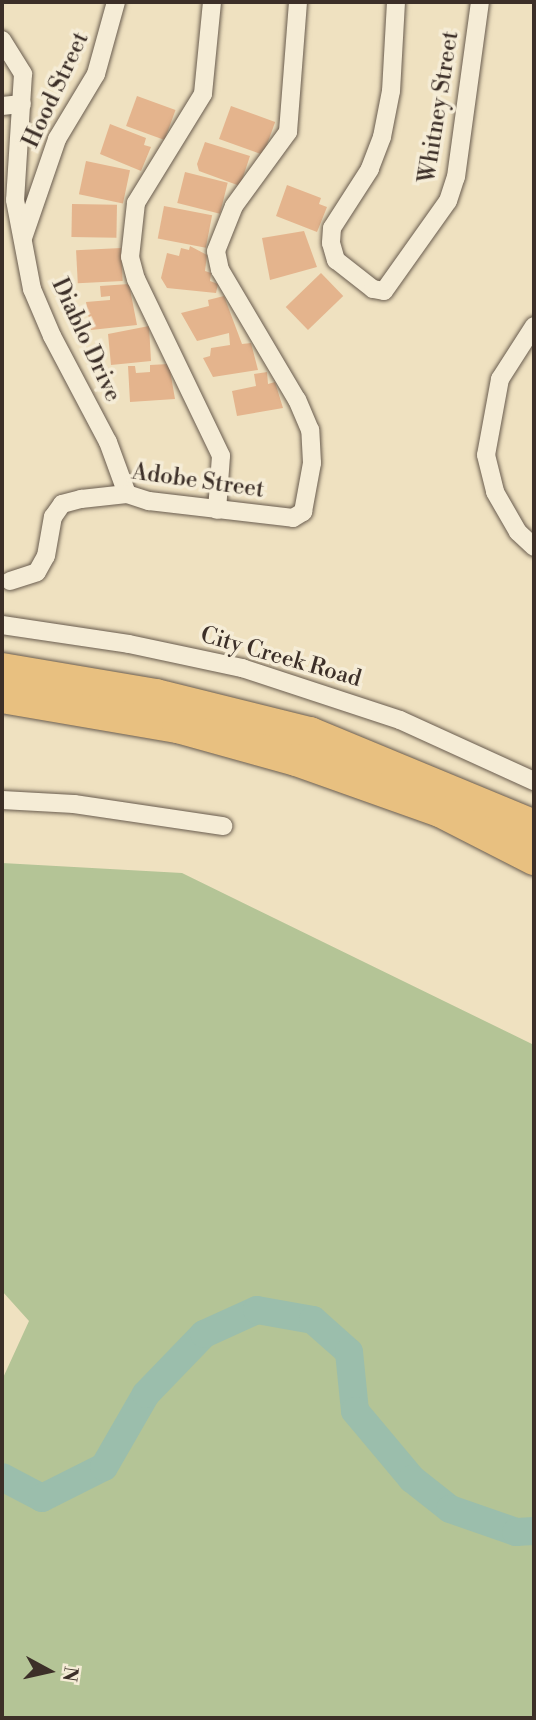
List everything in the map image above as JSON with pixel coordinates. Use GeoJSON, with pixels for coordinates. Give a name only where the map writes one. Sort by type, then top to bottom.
{"type":"FeatureCollection","features":[{"type":"Feature","properties":{"kind":"highway"},"geometry":{"type":"LineString","coordinates":[[2,669],[156,695],[310,733],[534,827]]}},
{"type":"Feature","properties":{"kind":"highway"},"geometry":{"type":"LineString","coordinates":[[2,697],[178,727],[296,760],[440,811],[534,859]]}},
{"type":"Feature","properties":{"kind":"highway"},"geometry":{"type":"LineString","coordinates":[[2,709],[90,710]]}},
{"type":"Feature","properties":{"kind":"street","name":"Hood Street"},"geometry":{"type":"LineString","coordinates":[[23,238],[57,139],[96,74],[116,2]]}},
{"type":"Feature","properties":{"kind":"street"},"geometry":{"type":"LineString","coordinates":[[212,2],[203,93],[136,203],[130,257],[136,279],[221,456],[217,510]]}},
{"type":"Feature","properties":{"kind":"street","name":"Adobe Street"},"geometry":{"type":"LineString","coordinates":[[10,580],[37,572],[46,556],[53,517],[62,505],[127,494],[217,510],[293,518],[303,512],[312,463],[310,430],[297,400],[220,270],[216,251],[234,206],[288,132],[298,2]]}},
{"type":"Feature","properties":{"kind":"street","name":"Whitney Street"},"geometry":{"type":"LineString","coordinates":[[396,2],[391,91],[382,137],[370,169],[332,228],[331,243],[336,260],[373,289],[384,291],[440,218],[456,177],[480,2]]}},
{"type":"Feature","properties":{"kind":"street","name":"Diablo Drive"},"geometry":{"type":"LineString","coordinates":[[2,40],[23,74],[15,200],[37,301],[108,442],[127,494]]}},
{"type":"Feature","properties":{"kind":"street"},"geometry":{"type":"LineString","coordinates":[[2,106],[22,104]]}},
{"type":"Feature","properties":{"kind":"street"},"geometry":{"type":"LineString","coordinates":[[534,326],[500,379],[486,455],[495,492],[518,532],[534,547]]}},
{"type":"Feature","properties":{"kind":"street","name":"City Creek Road"},"geometry":{"type":"LineString","coordinates":[[2,625],[130,644],[242,668],[400,720],[534,781]]}},
{"type":"Feature","properties":{"kind":"street"},"geometry":{"type":"LineString","coordinates":[[2,800],[74,804],[223,826]]}},
{"type":"Feature","properties":{"kind":"green space"},"geometry":{"type":"Polygon","coordinates":[[[2,863],[182,873],[534,1045],[534,1718],[2,1718],[2,1380],[29,1321],[2,1291],[2,863]]]}},
{"type":"Feature","properties":{"kind":"building"},"geometry":{"type":"Polygon","coordinates":[[[137,96],[176,110],[165,140],[126,126],[137,96]]]}},
{"type":"Feature","properties":{"kind":"building"},"geometry":{"type":"Polygon","coordinates":[[[231,106],[275,122],[263,155],[219,139],[231,106]]]}},
{"type":"Feature","properties":{"kind":"building"},"geometry":{"type":"Polygon","coordinates":[[[110,124],[146,138],[144,145],[151,147],[141,171],[100,154],[110,124]]]}},
{"type":"Feature","properties":{"kind":"building"},"geometry":{"type":"Polygon","coordinates":[[[205,142],[250,156],[240,186],[199,171],[197,164],[205,142]]]}},
{"type":"Feature","properties":{"kind":"building"},"geometry":{"type":"Polygon","coordinates":[[[86,161],[130,170],[123,204],[79,194],[86,161]]]}},
{"type":"Feature","properties":{"kind":"building"},"geometry":{"type":"Polygon","coordinates":[[[185,172],[228,183],[220,214],[177,203],[185,172]]]}},
{"type":"Feature","properties":{"kind":"building"},"geometry":{"type":"Polygon","coordinates":[[[287,185],[321,198],[319,204],[327,207],[317,232],[276,216],[287,185]]]}},
{"type":"Feature","properties":{"kind":"building"},"geometry":{"type":"Polygon","coordinates":[[[72,204],[117,205],[116,238],[71,237],[72,204]]]}},
{"type":"Feature","properties":{"kind":"building"},"geometry":{"type":"Polygon","coordinates":[[[164,206],[212,215],[206,248],[158,238],[164,206]]]}},
{"type":"Feature","properties":{"kind":"building"},"geometry":{"type":"Polygon","coordinates":[[[304,231],[317,267],[270,280],[262,238],[304,231]]]}},
{"type":"Feature","properties":{"kind":"building"},"geometry":{"type":"Polygon","coordinates":[[[190,246],[207,255],[205,271],[211,273],[210,281],[218,284],[216,293],[167,288],[161,278],[167,253],[179,256],[181,248],[189,250],[190,246]]]}},
{"type":"Feature","properties":{"kind":"building"},"geometry":{"type":"Polygon","coordinates":[[[121,248],[123,281],[78,283],[76,250],[121,248]]]}},
{"type":"Feature","properties":{"kind":"building"},"geometry":{"type":"Polygon","coordinates":[[[321,273],[343,296],[308,330],[286,307],[321,273]]]}},
{"type":"Feature","properties":{"kind":"building"},"geometry":{"type":"Polygon","coordinates":[[[129,284],[137,325],[91,330],[86,302],[110,300],[110,296],[101,297],[100,286],[129,284]]]}},
{"type":"Feature","properties":{"kind":"building"},"geometry":{"type":"Polygon","coordinates":[[[224,296],[242,344],[251,343],[258,370],[213,377],[203,358],[210,356],[211,348],[230,345],[229,333],[197,341],[181,313],[209,306],[208,300],[224,296]]]}},
{"type":"Feature","properties":{"kind":"building"},"geometry":{"type":"Polygon","coordinates":[[[149,326],[151,361],[111,365],[108,334],[149,326]]]}},
{"type":"Feature","properties":{"kind":"building"},"geometry":{"type":"Polygon","coordinates":[[[169,364],[175,399],[130,402],[128,366],[135,366],[136,373],[150,372],[150,365],[169,364]]]}},
{"type":"Feature","properties":{"kind":"building"},"geometry":{"type":"Polygon","coordinates":[[[267,372],[268,384],[275,382],[283,408],[237,416],[232,391],[256,386],[254,374],[267,372]]]}},
{"type":"Feature","properties":{"kind":"waterway"},"geometry":{"type":"LineString","coordinates":[[2,1477],[42,1498],[104,1467],[146,1394],[204,1334],[257,1310],[313,1320],[349,1352],[355,1411],[412,1479],[450,1509],[516,1532],[534,1531]]}}]}
